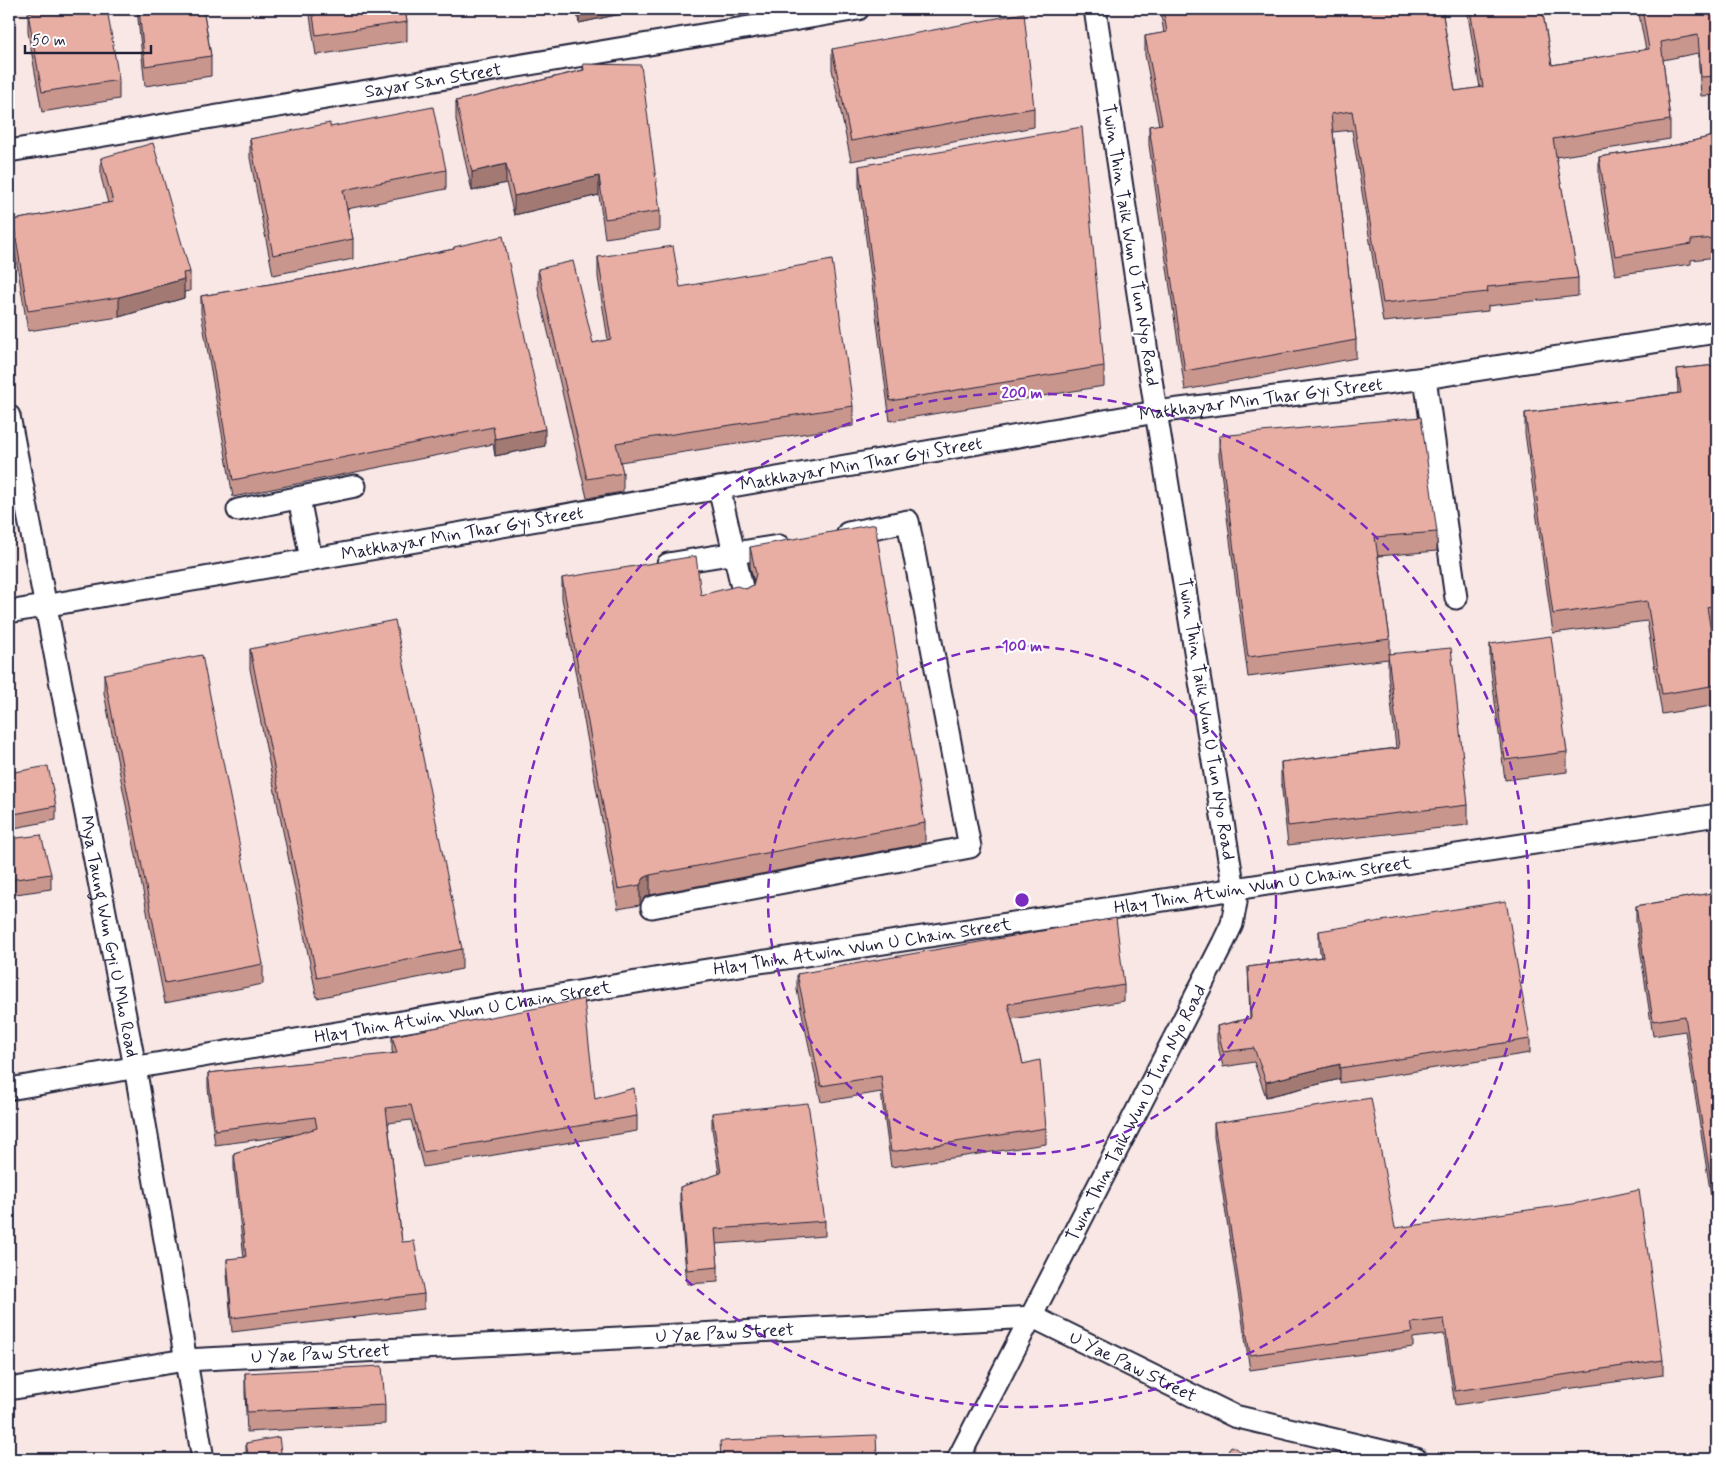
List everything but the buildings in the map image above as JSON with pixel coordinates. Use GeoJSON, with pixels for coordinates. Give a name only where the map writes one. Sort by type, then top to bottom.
{"type":"FeatureCollection","features":[{"type":"Feature","properties":{"kind":"street","name":"Sayar San Street"},"geometry":{"type":"LineString","coordinates":[[9,151],[858,9]]}},
{"type":"Feature","properties":{"kind":"street","name":"Twin Thin Taik Wun U Tun Nyo Road"},"geometry":{"type":"LineString","coordinates":[[958,1459],[1223,943],[1232,924],[1236,902],[1156,412],[1095,9]]}},
{"type":"Feature","properties":{"kind":"street","name":"Matkhayar Min Thar Gyi Street"},"geometry":{"type":"LineString","coordinates":[[9,612],[1156,412],[1425,378],[1717,332]]}},
{"type":"Feature","properties":{"kind":"street"},"geometry":{"type":"LineString","coordinates":[[1425,378],[1456,598]]}},
{"type":"Feature","properties":{"kind":"street","name":"Mya Taung Wun Gyi U Mho Road"},"geometry":{"type":"LineString","coordinates":[[9,416],[44,606],[135,1067],[202,1459]]}},
{"type":"Feature","properties":{"kind":"street"},"geometry":{"type":"LineString","coordinates":[[238,510],[355,486]]}},
{"type":"Feature","properties":{"kind":"street"},"geometry":{"type":"LineString","coordinates":[[719,488],[744,596]]}},
{"type":"Feature","properties":{"kind":"street"},"geometry":{"type":"LineString","coordinates":[[299,498],[310,559]]}},
{"type":"Feature","properties":{"kind":"street"},"geometry":{"type":"LineString","coordinates":[[652,907],[970,847],[908,521],[831,536]]}},
{"type":"Feature","properties":{"kind":"street"},"geometry":{"type":"LineString","coordinates":[[648,567],[734,555],[802,542]]}},
{"type":"Feature","properties":{"kind":"street","name":"Hlay Thin Atwin Wun U Chain Street"},"geometry":{"type":"LineString","coordinates":[[9,1089],[701,971],[1235,888],[1717,816]]}},
{"type":"Feature","properties":{"kind":"street","name":"U Yae Paw Street"},"geometry":{"type":"LineString","coordinates":[[9,1389],[185,1360],[1033,1316],[1234,1416],[1416,1459]]}},
{"type":"Feature","properties":{"kind":"shaded area"},"geometry":{"type":"Polygon","coordinates":[[[9,9],[1717,9],[1717,1459],[9,1459],[9,9]]]}}]}
